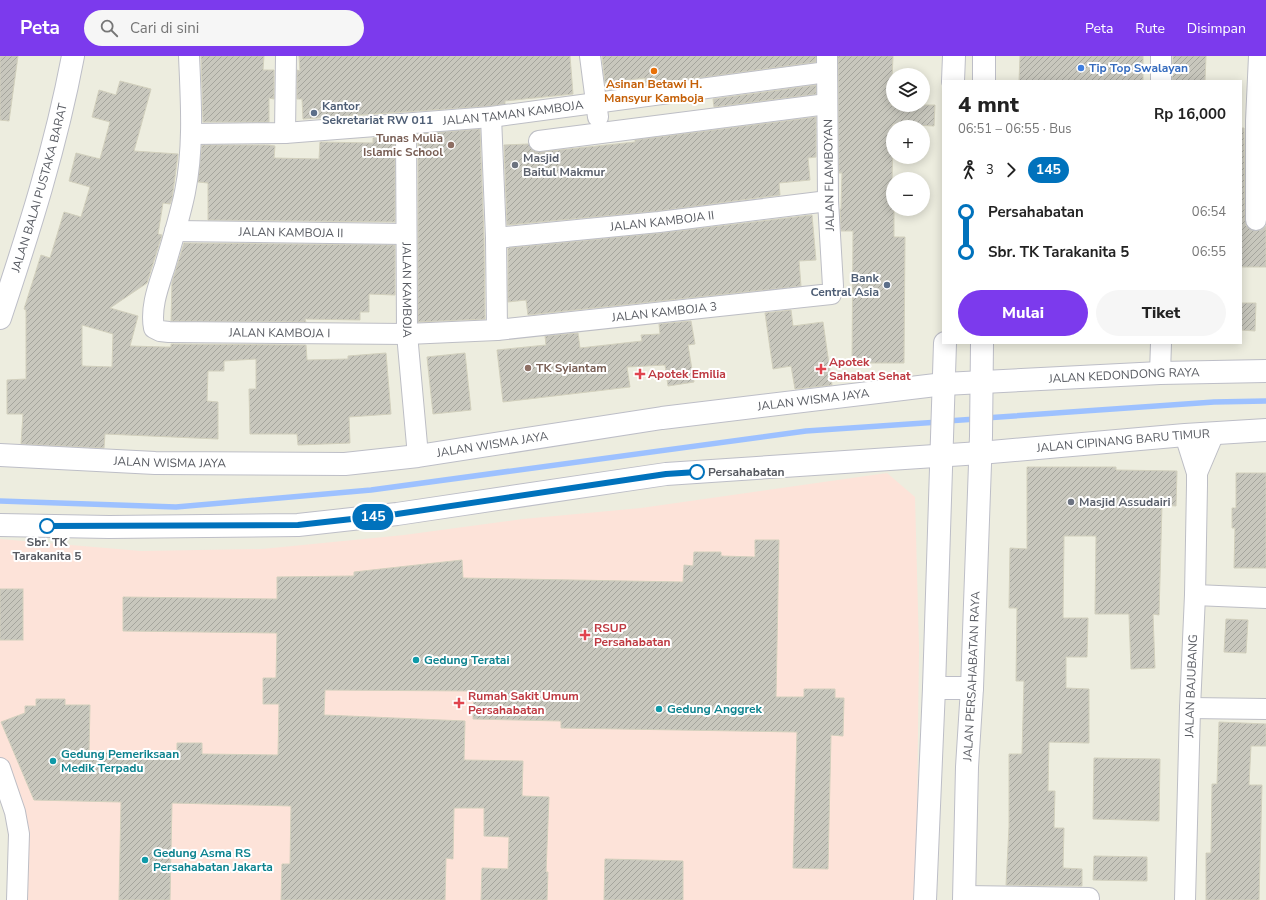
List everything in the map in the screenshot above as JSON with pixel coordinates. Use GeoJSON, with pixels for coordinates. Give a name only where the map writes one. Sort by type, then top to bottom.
{"type":"FeatureCollection","features":[{"type":"Feature","properties":{"kind":"street","name":"JALAN BALAI PUSTAKA BARAT"},"geometry":{"type":"LineString","coordinates":[[0,318],[37,208],[65,99],[73,56]]}},
{"type":"Feature","properties":{"kind":"street"},"geometry":{"type":"LineString","coordinates":[[175,231],[185,192],[192,134],[189,56]]}},
{"type":"Feature","properties":{"kind":"street"},"geometry":{"type":"LineString","coordinates":[[285,133],[286,56]]}},
{"type":"Feature","properties":{"kind":"street"},"geometry":{"type":"LineString","coordinates":[[590,56],[596,104]]}},
{"type":"Feature","properties":{"kind":"street"},"geometry":{"type":"LineString","coordinates":[[953,80],[954,56]]}},
{"type":"Feature","properties":{"kind":"street"},"geometry":{"type":"LineString","coordinates":[[984,56],[984,80]]}},
{"type":"Feature","properties":{"kind":"street"},"geometry":{"type":"LineString","coordinates":[[1161,56],[1161,80]]}},
{"type":"Feature","properties":{"kind":"street"},"geometry":{"type":"LineString","coordinates":[[1254,219],[1261,121],[1259,56]]}},
{"type":"Feature","properties":{"kind":"street","name":"JALAN TAMAN KAMBOJA"},"geometry":{"type":"LineString","coordinates":[[192,134],[285,133],[491,117],[596,104],[827,64]]}},
{"type":"Feature","properties":{"kind":"street","name":"JALAN FLAMBOYAN"},"geometry":{"type":"LineString","coordinates":[[827,64],[828,201],[833,286],[831,294]]}},
{"type":"Feature","properties":{"kind":"street","name":"JALAN TAMAN KAMBOJA"},"geometry":{"type":"LineString","coordinates":[[596,104],[600,133]]}},
{"type":"Feature","properties":{"kind":"street"},"geometry":{"type":"LineString","coordinates":[[539,142],[827,104]]}},
{"type":"Feature","properties":{"kind":"street"},"geometry":{"type":"LineString","coordinates":[[491,117],[496,238],[497,330]]}},
{"type":"Feature","properties":{"kind":"street","name":"JALAN KAMBOJA"},"geometry":{"type":"LineString","coordinates":[[406,124],[407,334],[418,456]]}},
{"type":"Feature","properties":{"kind":"street","name":"JALAN KAMBOJA II"},"geometry":{"type":"LineString","coordinates":[[496,238],[659,222],[828,201]]}},
{"type":"Feature","properties":{"kind":"street","name":"JALAN KAMBOJA II"},"geometry":{"type":"LineString","coordinates":[[175,231],[406,234]]}},
{"type":"Feature","properties":{"kind":"street","name":"JALAN KAMBOJA I"},"geometry":{"type":"LineString","coordinates":[[175,231],[157,293],[153,314],[154,328],[160,331],[407,334]]}},
{"type":"Feature","properties":{"kind":"street","name":"JALAN KAMBOJA 3"},"geometry":{"type":"LineString","coordinates":[[407,334],[497,330],[831,294]]}},
{"type":"Feature","properties":{"kind":"street"},"geometry":{"type":"LineString","coordinates":[[925,900],[934,688],[945,344]]}},
{"type":"Feature","properties":{"kind":"street","name":"JALAN PERSAHABATAN RAYA"},"geometry":{"type":"LineString","coordinates":[[964,898],[967,767],[972,688],[980,444],[982,344]]}},
{"type":"Feature","properties":{"kind":"street"},"geometry":{"type":"LineString","coordinates":[[1160,373],[1161,344]]}},
{"type":"Feature","properties":{"kind":"street","name":"JALAN KEDONDONG RAYA"},"geometry":{"type":"LineString","coordinates":[[981,389],[1160,373],[1266,370]]}},
{"type":"Feature","properties":{"kind":"street","name":"JALAN WISMA JAYA"},"geometry":{"type":"LineString","coordinates":[[0,455],[155,463],[337,464],[418,456],[662,418],[944,390],[981,389]]}},
{"type":"Feature","properties":{"kind":"street","name":"JALAN CIPINANG BARU TIMUR"},"geometry":{"type":"LineString","coordinates":[[980,444],[1266,430]]}},
{"type":"Feature","properties":{"kind":"street","name":"JALAN BAJUBANG"},"geometry":{"type":"LineString","coordinates":[[1197,473],[1214,433]]}},
{"type":"Feature","properties":{"kind":"street","name":"JALAN BAJUBANG"},"geometry":{"type":"LineString","coordinates":[[1185,435],[1197,473],[1195,595],[1190,708],[1185,900]]}},
{"type":"Feature","properties":{"kind":"street"},"geometry":{"type":"LineString","coordinates":[[0,525],[109,527],[298,525],[397,514],[666,474],[942,449],[980,444]]}},
{"type":"Feature","properties":{"kind":"street"},"geometry":{"type":"LineString","coordinates":[[1195,595],[1266,598]]}},
{"type":"Feature","properties":{"kind":"street"},"geometry":{"type":"LineString","coordinates":[[934,688],[972,688]]}},
{"type":"Feature","properties":{"kind":"street"},"geometry":{"type":"LineString","coordinates":[[1190,708],[1266,709]]}},
{"type":"Feature","properties":{"kind":"street"},"geometry":{"type":"LineString","coordinates":[[0,768],[15,812],[20,834],[18,900]]}},
{"type":"Feature","properties":{"kind":"street"},"geometry":{"type":"LineString","coordinates":[[964,898],[1089,898]]}},
{"type":"Feature","properties":{"kind":"shaded area","name":"Rumah Sakit Umum Persahabatan"},"geometry":{"type":"Polygon","coordinates":[[[887,473],[915,497],[919,647],[916,900],[22,900],[0,760],[0,539],[141,551],[262,549],[404,535],[523,519],[641,508],[887,473]]]}},
{"type":"Feature","properties":{"kind":"building"},"geometry":{"type":"Polygon","coordinates":[[[0,56],[18,56],[9,121],[0,120],[0,56]]]}},
{"type":"Feature","properties":{"kind":"building"},"geometry":{"type":"Polygon","coordinates":[[[201,56],[264,56],[263,70],[274,70],[274,99],[269,98],[269,122],[203,122],[201,56]]]}},
{"type":"Feature","properties":{"kind":"building"},"geometry":{"type":"Polygon","coordinates":[[[299,56],[570,56],[573,94],[505,101],[505,104],[490,106],[303,119],[302,99],[297,99],[297,70],[300,71],[299,56]]]}},
{"type":"Feature","properties":{"kind":"building"},"geometry":{"type":"Polygon","coordinates":[[[602,56],[816,56],[816,62],[646,85],[645,78],[605,83],[602,56]]]}},
{"type":"Feature","properties":{"kind":"building"},"geometry":{"type":"Polygon","coordinates":[[[838,56],[893,56],[893,68],[886,68],[886,112],[930,112],[930,105],[935,105],[934,126],[930,126],[930,120],[886,120],[886,164],[892,164],[892,172],[886,172],[886,216],[894,216],[894,237],[905,237],[904,363],[852,363],[853,231],[841,231],[840,209],[842,173],[839,173],[838,56]]]}},
{"type":"Feature","properties":{"kind":"building","name":"Tip Top Swalayan"},"geometry":{"type":"Polygon","coordinates":[[[1020,56],[1143,56],[1143,80],[1019,80],[1020,56]]]}},
{"type":"Feature","properties":{"kind":"building"},"geometry":{"type":"Polygon","coordinates":[[[1173,56],[1206,56],[1205,80],[1172,80],[1173,56]]]}},
{"type":"Feature","properties":{"kind":"building"},"geometry":{"type":"Polygon","coordinates":[[[120,81],[151,89],[134,151],[178,154],[172,199],[170,204],[163,203],[158,234],[162,235],[147,283],[110,308],[138,316],[130,346],[171,347],[171,344],[306,345],[307,360],[348,359],[348,356],[386,353],[391,414],[349,417],[350,443],[298,445],[297,434],[250,434],[249,389],[256,389],[256,359],[224,361],[224,371],[208,371],[207,401],[218,402],[218,439],[105,434],[104,448],[21,444],[23,414],[7,414],[7,380],[26,379],[26,310],[24,309],[41,255],[50,258],[64,212],[81,217],[90,187],[69,181],[76,153],[100,159],[110,122],[92,117],[99,90],[116,95],[120,81]],[[82,325],[82,366],[112,367],[113,334],[82,325]]]}},
{"type":"Feature","properties":{"kind":"building"},"geometry":{"type":"Polygon","coordinates":[[[816,85],[816,94],[714,107],[713,99],[816,85]]]}},
{"type":"Feature","properties":{"kind":"building"},"geometry":{"type":"Polygon","coordinates":[[[816,117],[816,157],[808,158],[810,180],[779,183],[780,195],[658,211],[507,225],[504,145],[528,144],[534,151],[540,152],[635,142],[635,140],[816,117]]]}},
{"type":"Feature","properties":{"kind":"building"},"geometry":{"type":"Polygon","coordinates":[[[1242,128],[1244,128],[1246,226],[1256,231],[1261,230],[1266,226],[1266,267],[1242,267],[1242,128]]]}},
{"type":"Feature","properties":{"kind":"building"},"geometry":{"type":"Polygon","coordinates":[[[480,129],[485,319],[418,322],[418,134],[480,129]]]}},
{"type":"Feature","properties":{"kind":"building"},"geometry":{"type":"Polygon","coordinates":[[[395,136],[395,222],[208,220],[208,183],[198,182],[202,145],[268,145],[275,146],[274,158],[319,159],[320,142],[373,143],[373,138],[395,136]]]}},
{"type":"Feature","properties":{"kind":"building"},"geometry":{"type":"Polygon","coordinates":[[[812,215],[816,260],[799,261],[801,286],[528,315],[526,300],[508,302],[508,248],[660,233],[812,215]]]}},
{"type":"Feature","properties":{"kind":"building"},"geometry":{"type":"Polygon","coordinates":[[[184,243],[395,245],[395,295],[369,294],[369,312],[360,312],[360,320],[305,319],[306,322],[171,321],[172,282],[184,243]]]}},
{"type":"Feature","properties":{"kind":"building"},"geometry":{"type":"Polygon","coordinates":[[[1242,303],[1256,303],[1255,331],[1242,330],[1242,303]]]}},
{"type":"Feature","properties":{"kind":"building"},"geometry":{"type":"Polygon","coordinates":[[[791,310],[793,326],[823,322],[832,385],[795,389],[791,366],[773,369],[765,313],[791,310]]]}},
{"type":"Feature","properties":{"kind":"building"},"geometry":{"type":"Polygon","coordinates":[[[691,321],[695,344],[688,345],[694,382],[668,386],[665,365],[627,367],[630,387],[503,402],[497,350],[546,345],[545,336],[578,333],[580,348],[642,341],[641,335],[660,334],[659,324],[691,321]]]}},
{"type":"Feature","properties":{"kind":"building"},"geometry":{"type":"Polygon","coordinates":[[[465,353],[471,410],[433,414],[427,357],[465,353]]]}},
{"type":"Feature","properties":{"kind":"building"},"geometry":{"type":"Polygon","coordinates":[[[1027,467],[1116,467],[1116,470],[1177,471],[1176,506],[1162,505],[1159,615],[1153,614],[1155,668],[1131,669],[1129,614],[1095,614],[1096,536],[1064,536],[1063,618],[1088,618],[1087,657],[1066,657],[1066,688],[1089,689],[1089,743],[1049,742],[1048,791],[1055,791],[1054,828],[1064,828],[1063,868],[1082,869],[1082,886],[1006,885],[1009,827],[1009,754],[1022,754],[1024,681],[1016,681],[1017,608],[1009,608],[1010,548],[1027,549],[1027,467]]]}},
{"type":"Feature","properties":{"kind":"building"},"geometry":{"type":"Polygon","coordinates":[[[1236,473],[1266,473],[1266,568],[1234,568],[1235,528],[1232,528],[1232,508],[1236,508],[1236,473]]]}},
{"type":"Feature","properties":{"kind":"building"},"geometry":{"type":"Polygon","coordinates":[[[755,540],[779,540],[776,697],[804,697],[804,689],[835,689],[835,698],[844,698],[843,736],[831,735],[828,869],[793,868],[797,732],[561,728],[561,721],[473,719],[474,691],[325,690],[324,715],[465,721],[464,760],[523,761],[522,796],[549,797],[546,872],[548,872],[547,900],[481,900],[482,868],[508,869],[509,837],[484,836],[484,808],[454,808],[453,859],[446,858],[445,900],[281,900],[282,864],[290,864],[291,806],[172,803],[170,900],[119,900],[121,802],[34,800],[1,722],[25,713],[25,706],[36,706],[36,699],[65,699],[65,705],[90,705],[89,752],[177,753],[177,743],[202,743],[202,754],[278,755],[279,704],[263,704],[263,678],[276,678],[277,633],[123,631],[123,597],[277,599],[277,577],[354,576],[354,572],[462,560],[463,578],[683,582],[684,565],[693,566],[694,552],[721,552],[721,556],[755,557],[755,540]]]}},
{"type":"Feature","properties":{"kind":"building"},"geometry":{"type":"Polygon","coordinates":[[[0,589],[23,589],[23,640],[0,640],[0,589]]]}},
{"type":"Feature","properties":{"kind":"building"},"geometry":{"type":"Polygon","coordinates":[[[1226,619],[1248,620],[1246,653],[1224,652],[1226,619]]]}},
{"type":"Feature","properties":{"kind":"building"},"geometry":{"type":"Polygon","coordinates":[[[1219,722],[1266,724],[1266,746],[1251,746],[1249,785],[1262,785],[1259,900],[1206,900],[1206,853],[1211,853],[1212,784],[1217,784],[1219,722]]]}},
{"type":"Feature","properties":{"kind":"building"},"geometry":{"type":"Polygon","coordinates":[[[1094,758],[1160,759],[1159,821],[1093,819],[1094,758]]]}},
{"type":"Feature","properties":{"kind":"building"},"geometry":{"type":"Polygon","coordinates":[[[1094,856],[1147,857],[1147,881],[1093,880],[1094,856]]]}},
{"type":"Feature","properties":{"kind":"building"},"geometry":{"type":"Polygon","coordinates":[[[605,859],[683,861],[683,900],[604,900],[605,859]]]}},
{"type":"Feature","properties":{"kind":"waterway"},"geometry":{"type":"LineString","coordinates":[[985,418],[1214,402],[1266,401]]}},
{"type":"Feature","properties":{"kind":"waterway"},"geometry":{"type":"LineString","coordinates":[[947,421],[976,419]]}},
{"type":"Feature","properties":{"kind":"waterway"},"geometry":{"type":"LineString","coordinates":[[0,501],[176,507],[371,490],[806,431],[939,422]]}},
{"type":"Feature","properties":{"kind":"bus line","name":"145"},"geometry":{"type":"LineString","coordinates":[[47,526],[109,527],[298,525],[397,514],[666,474],[697,472]]}},
{"type":"Feature","properties":{"kind":"place","name":"Tip Top Swalayan"},"geometry":{"type":"Point","coordinates":[1081,68]}},
{"type":"Feature","properties":{"kind":"place","name":"Asinan Betawi H. Mansyur Kamboja"},"geometry":{"type":"Point","coordinates":[654,71]}},
{"type":"Feature","properties":{"kind":"place","name":"Kantor Sekretariat RW 011"},"geometry":{"type":"Point","coordinates":[314,113]}},
{"type":"Feature","properties":{"kind":"place","name":"Tunas Mulia Islamic School"},"geometry":{"type":"Point","coordinates":[451,145]}},
{"type":"Feature","properties":{"kind":"place","name":"Masjid Baitul Makmur"},"geometry":{"type":"Point","coordinates":[515,165]}},
{"type":"Feature","properties":{"kind":"place","name":"Bank Central Asia"},"geometry":{"type":"Point","coordinates":[887,285]}},
{"type":"Feature","properties":{"kind":"place","name":"TK Syiantam"},"geometry":{"type":"Point","coordinates":[528,368]}},
{"type":"Feature","properties":{"kind":"place","name":"Apotek Sahabat Sehat"},"geometry":{"type":"Point","coordinates":[821,369]}},
{"type":"Feature","properties":{"kind":"place","name":"Apotek Emilia"},"geometry":{"type":"Point","coordinates":[640,374]}},
{"type":"Feature","properties":{"kind":"place","name":"Persahabatan"},"geometry":{"type":"Point","coordinates":[697,472]}},
{"type":"Feature","properties":{"kind":"place","name":"Masjid Assudairi"},"geometry":{"type":"Point","coordinates":[1071,502]}},
{"type":"Feature","properties":{"kind":"place","name":"Sbr. TK Tarakanita 5"},"geometry":{"type":"Point","coordinates":[47,526]}},
{"type":"Feature","properties":{"kind":"place","name":"RSUP Persahabatan"},"geometry":{"type":"Point","coordinates":[585,635]}},
{"type":"Feature","properties":{"kind":"place","name":"Gedung Teratai"},"geometry":{"type":"Point","coordinates":[416,660]}},
{"type":"Feature","properties":{"kind":"place","name":"Rumah Sakit Umum Persahabatan"},"geometry":{"type":"Point","coordinates":[459,703]}},
{"type":"Feature","properties":{"kind":"place","name":"Gedung Anggrek"},"geometry":{"type":"Point","coordinates":[659,709]}},
{"type":"Feature","properties":{"kind":"place","name":"Gedung Pemeriksaan Medik Terpadu"},"geometry":{"type":"Point","coordinates":[53,761]}},
{"type":"Feature","properties":{"kind":"place","name":"Gedung Asma RS Persahabatan Jakarta"},"geometry":{"type":"Point","coordinates":[145,860]}}]}
